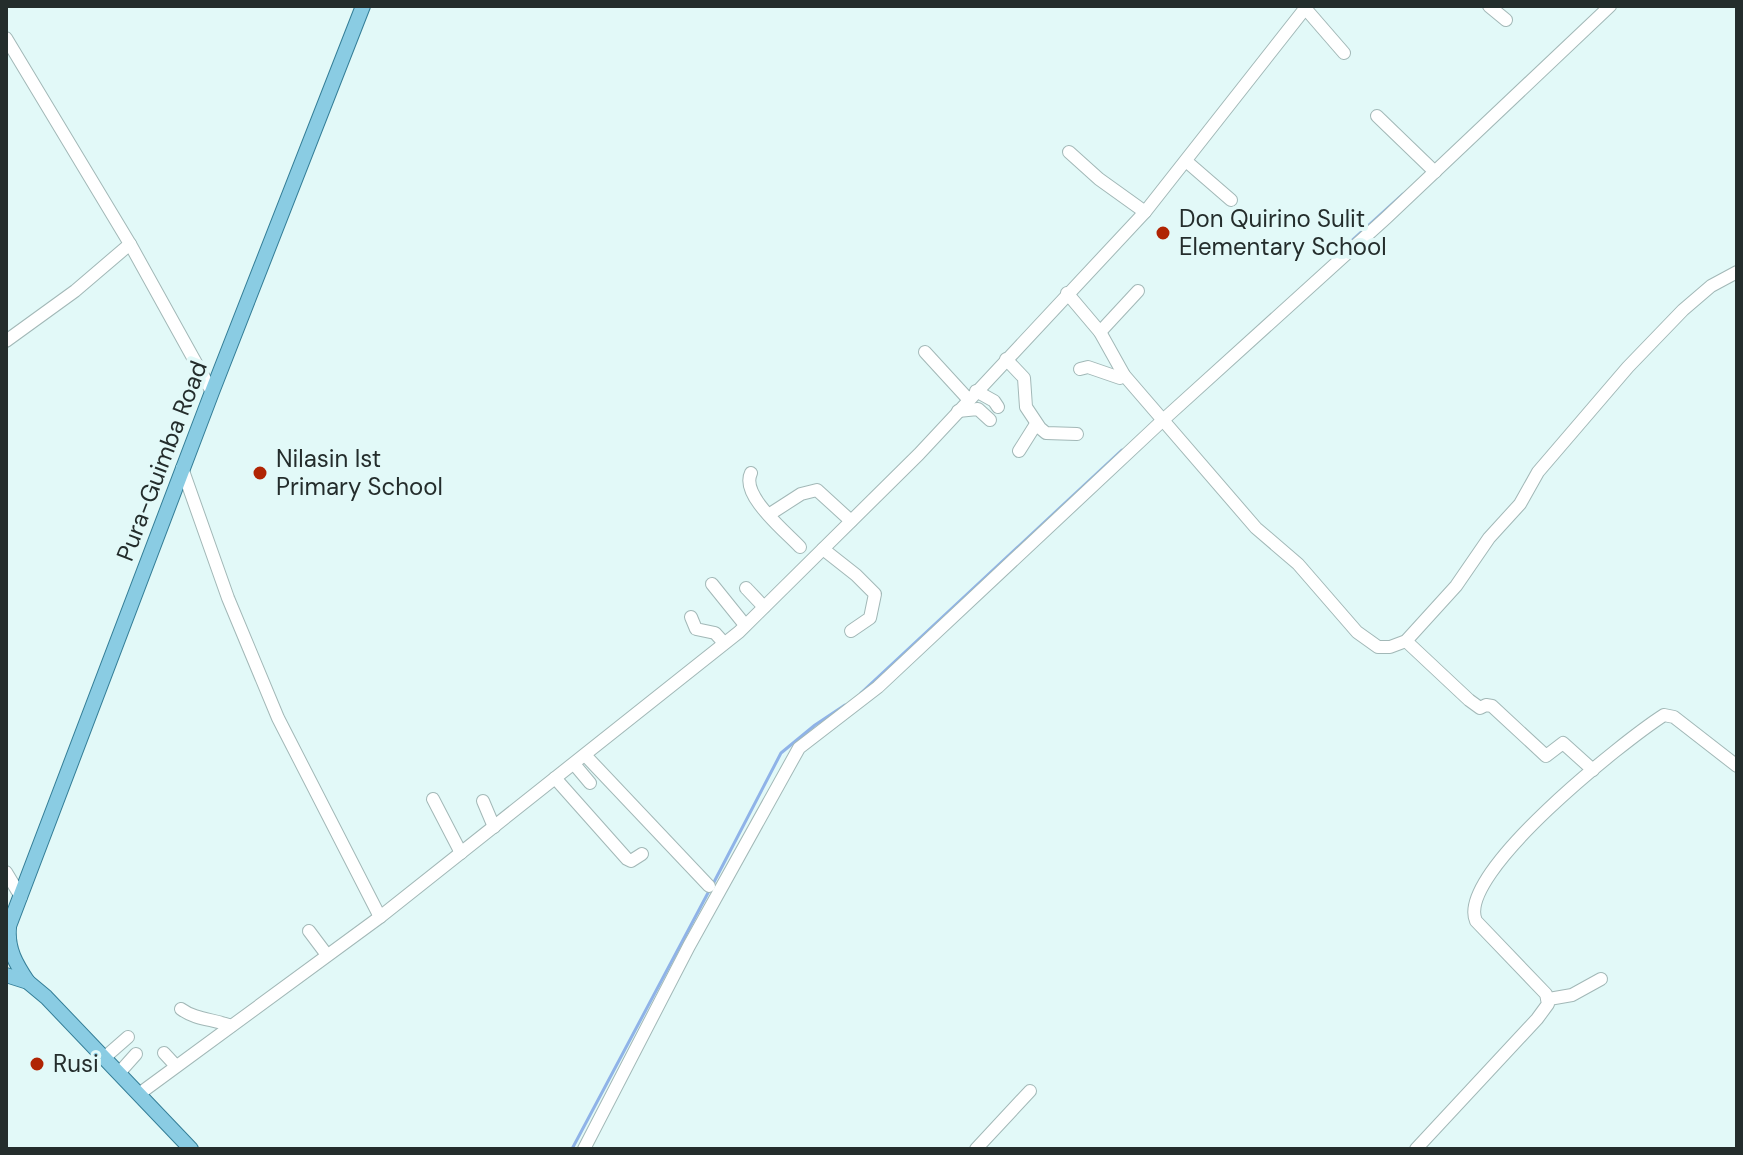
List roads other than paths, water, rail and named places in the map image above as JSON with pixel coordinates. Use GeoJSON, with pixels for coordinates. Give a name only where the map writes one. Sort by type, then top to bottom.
{"type":"FeatureCollection","features":[{"type":"Feature","properties":{"kind":"main road","name":"Pura-Guimba Road"},"geometry":{"type":"LineString","coordinates":[[7,929],[182,468],[363,6]]}},
{"type":"Feature","properties":{"kind":"main road"},"geometry":{"type":"LineString","coordinates":[[7,929],[10,950],[28,982],[139,1094],[184,1147]]}},
{"type":"Feature","properties":{"kind":"main road"},"geometry":{"type":"LineString","coordinates":[[6,975],[28,982]]}},
{"type":"Feature","properties":{"kind":"street"},"geometry":{"type":"LineString","coordinates":[[1489,6],[1506,20]]}},
{"type":"Feature","properties":{"kind":"street"},"geometry":{"type":"LineString","coordinates":[[584,1149],[689,946],[799,748],[878,687],[1610,6]]}},
{"type":"Feature","properties":{"kind":"street"},"geometry":{"type":"LineString","coordinates":[[139,1094],[380,917],[745,625],[958,411],[1145,212],[1306,7],[1344,53]]}},
{"type":"Feature","properties":{"kind":"street"},"geometry":{"type":"LineString","coordinates":[[6,38],[130,244],[212,392]]}},
{"type":"Feature","properties":{"kind":"street"},"geometry":{"type":"LineString","coordinates":[[1377,116],[1435,172]]}},
{"type":"Feature","properties":{"kind":"street"},"geometry":{"type":"LineString","coordinates":[[1069,152],[1099,179],[1145,212]]}},
{"type":"Feature","properties":{"kind":"street"},"geometry":{"type":"LineString","coordinates":[[1186,161],[1231,200]]}},
{"type":"Feature","properties":{"kind":"street"},"geometry":{"type":"LineString","coordinates":[[6,341],[75,291],[130,244]]}},
{"type":"Feature","properties":{"kind":"street"},"geometry":{"type":"LineString","coordinates":[[1067,293],[1100,332],[1124,375],[1256,528],[1298,564],[1357,632],[1384,648],[1406,641],[1456,586],[1489,538],[1520,504],[1538,472],[1628,367],[1683,310],[1711,286],[1737,272]]}},
{"type":"Feature","properties":{"kind":"street"},"geometry":{"type":"LineString","coordinates":[[1100,332],[1138,291]]}},
{"type":"Feature","properties":{"kind":"street"},"geometry":{"type":"LineString","coordinates":[[925,352],[972,395],[994,401],[998,407]]}},
{"type":"Feature","properties":{"kind":"street"},"geometry":{"type":"LineString","coordinates":[[1006,359],[1024,378],[1026,407],[1036,424],[1046,433],[1077,434]]}},
{"type":"Feature","properties":{"kind":"street"},"geometry":{"type":"LineString","coordinates":[[1080,369],[1088,367],[1120,378],[1124,375]]}},
{"type":"Feature","properties":{"kind":"street"},"geometry":{"type":"LineString","coordinates":[[958,411],[978,409],[990,420]]}},
{"type":"Feature","properties":{"kind":"street"},"geometry":{"type":"LineString","coordinates":[[1019,451],[1036,424]]}},
{"type":"Feature","properties":{"kind":"street"},"geometry":{"type":"LineString","coordinates":[[182,468],[228,598],[278,718],[380,917]]}},
{"type":"Feature","properties":{"kind":"street"},"geometry":{"type":"LineString","coordinates":[[751,473],[748,486],[751,494],[800,547]]}},
{"type":"Feature","properties":{"kind":"street"},"geometry":{"type":"LineString","coordinates":[[770,514],[801,494],[817,490],[851,521]]}},
{"type":"Feature","properties":{"kind":"street"},"geometry":{"type":"LineString","coordinates":[[823,549],[875,594],[870,618],[851,631]]}},
{"type":"Feature","properties":{"kind":"street"},"geometry":{"type":"LineString","coordinates":[[712,584],[745,625]]}},
{"type":"Feature","properties":{"kind":"street"},"geometry":{"type":"LineString","coordinates":[[746,588],[764,607]]}},
{"type":"Feature","properties":{"kind":"street"},"geometry":{"type":"LineString","coordinates":[[691,617],[696,629],[715,633],[724,643]]}},
{"type":"Feature","properties":{"kind":"street"},"geometry":{"type":"LineString","coordinates":[[1406,641],[1469,700],[1480,708],[1492,706],[1546,756],[1563,743],[1593,770]]}},
{"type":"Feature","properties":{"kind":"street"},"geometry":{"type":"LineString","coordinates":[[1549,999],[1476,921],[1473,906],[1492,867],[1515,841],[1593,770],[1664,715],[1674,717],[1737,766]]}},
{"type":"Feature","properties":{"kind":"street"},"geometry":{"type":"LineString","coordinates":[[585,755],[709,886]]}},
{"type":"Feature","properties":{"kind":"street"},"geometry":{"type":"LineString","coordinates":[[574,764],[590,783]]}},
{"type":"Feature","properties":{"kind":"street"},"geometry":{"type":"LineString","coordinates":[[555,778],[627,859],[631,861],[642,854]]}},
{"type":"Feature","properties":{"kind":"street"},"geometry":{"type":"LineString","coordinates":[[433,799],[461,853]]}},
{"type":"Feature","properties":{"kind":"street"},"geometry":{"type":"LineString","coordinates":[[483,801],[494,827]]}},
{"type":"Feature","properties":{"kind":"street"},"geometry":{"type":"LineString","coordinates":[[511,814],[523,821]]}},
{"type":"Feature","properties":{"kind":"street"},"geometry":{"type":"LineString","coordinates":[[6,872],[21,897]]}},
{"type":"Feature","properties":{"kind":"street"},"geometry":{"type":"LineString","coordinates":[[309,931],[327,955]]}},
{"type":"Feature","properties":{"kind":"street"},"geometry":{"type":"LineString","coordinates":[[1416,1149],[1537,1019],[1549,999],[1572,995],[1601,979]]}},
{"type":"Feature","properties":{"kind":"street"},"geometry":{"type":"LineString","coordinates":[[181,1009],[231,1026]]}},
{"type":"Feature","properties":{"kind":"street"},"geometry":{"type":"LineString","coordinates":[[104,1058],[128,1037]]}},
{"type":"Feature","properties":{"kind":"street"},"geometry":{"type":"LineString","coordinates":[[164,1053],[176,1066]]}},
{"type":"Feature","properties":{"kind":"street"},"geometry":{"type":"LineString","coordinates":[[119,1073],[136,1054]]}},
{"type":"Feature","properties":{"kind":"street"},"geometry":{"type":"LineString","coordinates":[[976,1149],[1030,1091]]}},
{"type":"Feature","properties":{"kind":"waterway"},"geometry":{"type":"LineString","coordinates":[[1337,254],[1403,194]]}},
{"type":"Feature","properties":{"kind":"waterway"},"geometry":{"type":"LineString","coordinates":[[861,693],[1122,450]]}},
{"type":"Feature","properties":{"kind":"waterway"},"geometry":{"type":"LineString","coordinates":[[713,884],[781,753],[845,705]]}},
{"type":"Feature","properties":{"kind":"waterway"},"geometry":{"type":"LineString","coordinates":[[572,1149],[709,891]]}},
{"type":"Feature","properties":{"kind":"place","name":"Don Quirino Sulit Elementary School"},"geometry":{"type":"Point","coordinates":[1163,233]}},
{"type":"Feature","properties":{"kind":"place","name":"Nilasin Ist Primary School"},"geometry":{"type":"Point","coordinates":[260,473]}},
{"type":"Feature","properties":{"kind":"place","name":"Rusi"},"geometry":{"type":"Point","coordinates":[37,1064]}}]}
